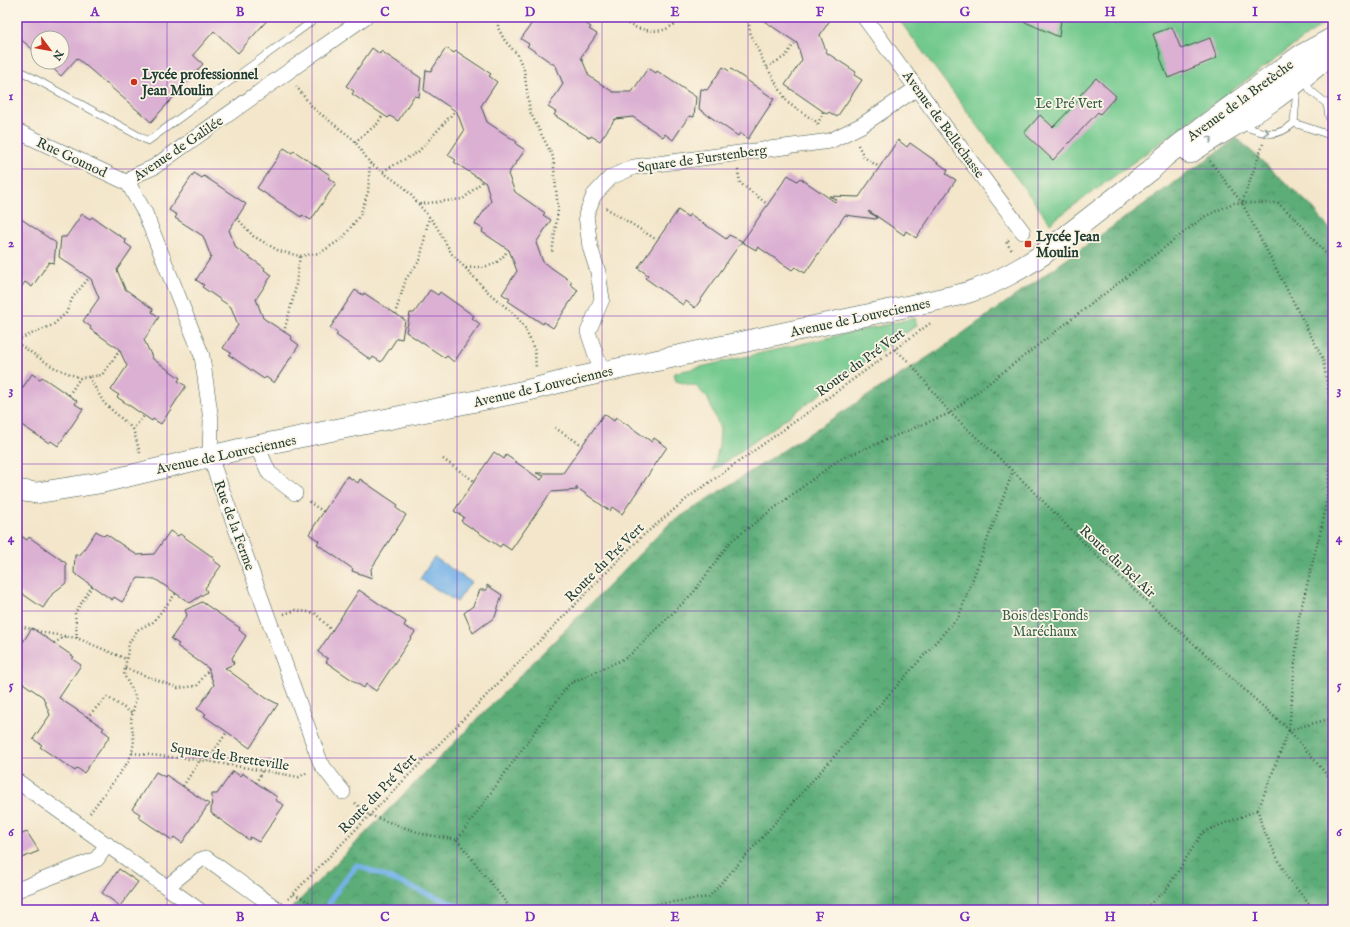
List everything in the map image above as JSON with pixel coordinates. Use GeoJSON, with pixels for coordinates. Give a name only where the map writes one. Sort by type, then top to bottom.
{"type":"FeatureCollection","features":[{"type":"Feature","properties":{"kind":"street","name":"Avenue de Galilée"},"geometry":{"type":"LineString","coordinates":[[128,183],[136,175],[154,167],[365,17]]}},
{"type":"Feature","properties":{"kind":"street","name":"Avenue de Bellechasse"},"geometry":{"type":"LineString","coordinates":[[864,17],[1023,232]]}},
{"type":"Feature","properties":{"kind":"street","name":"Avenue de la Bretèche"},"geometry":{"type":"LineString","coordinates":[[1042,255],[1152,170],[1164,157],[1196,132],[1300,56],[1333,38]]}},
{"type":"Feature","properties":{"kind":"street","name":"Avenue de la Bretèche"},"geometry":{"type":"LineString","coordinates":[[1152,170],[1173,165],[1198,147],[1236,124],[1301,80],[1333,52]]}},
{"type":"Feature","properties":{"kind":"street","name":"Square de Furstenberg"},"geometry":{"type":"LineString","coordinates":[[602,373],[588,332],[602,299],[598,272],[590,247],[586,215],[594,195],[611,177],[634,166],[830,141],[862,125],[917,88]]}},
{"type":"Feature","properties":{"kind":"street","name":"Rue Gounod"},"geometry":{"type":"LineString","coordinates":[[17,131],[128,183]]}},
{"type":"Feature","properties":{"kind":"street","name":"Rue de la Ferme"},"geometry":{"type":"LineString","coordinates":[[128,183],[145,213],[202,356],[211,420],[210,457],[320,764],[343,792]]}},
{"type":"Feature","properties":{"kind":"street","name":"Avenue de Louveciennes"},"geometry":{"type":"LineString","coordinates":[[17,507],[27,491],[99,483],[257,446],[538,388],[970,292],[1024,267],[1042,255]]}},
{"type":"Feature","properties":{"kind":"street"},"geometry":{"type":"LineString","coordinates":[[257,446],[269,473],[295,493]]}},
{"type":"Feature","properties":{"kind":"street"},"geometry":{"type":"LineString","coordinates":[[17,780],[199,910]]}},
{"type":"Feature","properties":{"kind":"street"},"geometry":{"type":"LineString","coordinates":[[17,890],[97,859],[107,844]]}},
{"type":"Feature","properties":{"kind":"street"},"geometry":{"type":"LineString","coordinates":[[167,887],[200,860],[206,858],[277,909]]}},
{"type":"Feature","properties":{"kind":"lane"},"geometry":{"type":"LineString","coordinates":[[17,69],[148,141],[318,17]]}},
{"type":"Feature","properties":{"kind":"lane"},"geometry":{"type":"LineString","coordinates":[[1236,124],[1266,134],[1285,131],[1294,123],[1301,80],[1300,56]]}},
{"type":"Feature","properties":{"kind":"lane"},"geometry":{"type":"LineString","coordinates":[[1301,80],[1310,90],[1330,104],[1329,117],[1333,120]]}},
{"type":"Feature","properties":{"kind":"lane"},"geometry":{"type":"LineString","coordinates":[[1294,123],[1333,136]]}},
{"type":"Feature","properties":{"kind":"path"},"geometry":{"type":"LineString","coordinates":[[498,17],[498,28],[504,41],[517,54],[524,70],[530,112],[552,157],[558,210],[552,253]]}},
{"type":"Feature","properties":{"kind":"path"},"geometry":{"type":"LineString","coordinates":[[618,17],[626,24],[642,30],[664,30],[685,17]]}},
{"type":"Feature","properties":{"kind":"path"},"geometry":{"type":"LineString","coordinates":[[748,17],[750,32],[767,67],[788,103],[815,120],[830,141]]}},
{"type":"Feature","properties":{"kind":"path"},"geometry":{"type":"LineString","coordinates":[[767,67],[786,56],[795,42]]}},
{"type":"Feature","properties":{"kind":"path"},"geometry":{"type":"LineString","coordinates":[[287,73],[313,108],[355,142],[370,163],[405,188],[435,224],[452,254],[489,293],[514,314],[524,326],[535,351],[538,388]]}},
{"type":"Feature","properties":{"kind":"path"},"geometry":{"type":"LineString","coordinates":[[383,171],[418,152],[455,111]]}},
{"type":"Feature","properties":{"kind":"path"},"geometry":{"type":"LineString","coordinates":[[818,124],[823,111]]}},
{"type":"Feature","properties":{"kind":"path"},"geometry":{"type":"LineString","coordinates":[[355,142],[377,124],[383,114]]}},
{"type":"Feature","properties":{"kind":"path"},"geometry":{"type":"LineString","coordinates":[[850,131],[864,157],[879,167]]}},
{"type":"Feature","properties":{"kind":"path"},"geometry":{"type":"LineString","coordinates":[[1242,203],[1266,134]]}},
{"type":"Feature","properties":{"kind":"path"},"geometry":{"type":"LineString","coordinates":[[1198,147],[1242,203],[1323,359],[1333,420]]}},
{"type":"Feature","properties":{"kind":"path"},"geometry":{"type":"LineString","coordinates":[[735,153],[740,183],[767,204]]}},
{"type":"Feature","properties":{"kind":"path"},"geometry":{"type":"LineString","coordinates":[[237,218],[253,236],[279,251],[300,256],[320,253],[343,238],[360,215],[368,192],[370,163]]}},
{"type":"Feature","properties":{"kind":"path"},"geometry":{"type":"LineString","coordinates":[[419,204],[463,199],[483,181]]}},
{"type":"Feature","properties":{"kind":"path"},"geometry":{"type":"LineString","coordinates":[[592,199],[657,240]]}},
{"type":"Feature","properties":{"kind":"path"},"geometry":{"type":"LineString","coordinates":[[457,840],[569,684],[628,657],[693,593],[731,541],[838,460],[950,413],[1204,217],[1233,203],[1278,203],[1296,219],[1333,262]]}},
{"type":"Feature","properties":{"kind":"path"},"geometry":{"type":"LineString","coordinates":[[395,314],[406,279],[420,260],[429,217]]}},
{"type":"Feature","properties":{"kind":"path"},"geometry":{"type":"LineString","coordinates":[[465,268],[491,266],[502,258],[508,250]]}},
{"type":"Feature","properties":{"kind":"path"},"geometry":{"type":"LineString","coordinates":[[284,332],[295,291],[300,256]]}},
{"type":"Feature","properties":{"kind":"path"},"geometry":{"type":"LineString","coordinates":[[17,340],[53,325],[66,314],[73,296],[89,278]]}},
{"type":"Feature","properties":{"kind":"path","name":"Route du Pré Vert"},"geometry":{"type":"LineString","coordinates":[[323,910],[294,894],[369,815],[639,539],[688,497],[938,318]]}},
{"type":"Feature","properties":{"kind":"path"},"geometry":{"type":"LineString","coordinates":[[17,343],[53,367],[80,378],[102,375],[120,350]]}},
{"type":"Feature","properties":{"kind":"path","name":"Route du Bel Air"},"geometry":{"type":"LineString","coordinates":[[895,349],[912,365],[950,413],[1013,471],[1101,560],[1289,730],[1333,782]]}},
{"type":"Feature","properties":{"kind":"path"},"geometry":{"type":"LineString","coordinates":[[89,377],[104,403],[133,429],[146,471]]}},
{"type":"Feature","properties":{"kind":"path"},"geometry":{"type":"LineString","coordinates":[[68,395],[80,378]]}},
{"type":"Feature","properties":{"kind":"path"},"geometry":{"type":"LineString","coordinates":[[133,429],[144,416]]}},
{"type":"Feature","properties":{"kind":"path"},"geometry":{"type":"LineString","coordinates":[[1314,910],[1287,877],[1262,827],[1258,810],[1289,730],[1299,617],[1324,517],[1333,425]]}},
{"type":"Feature","properties":{"kind":"path"},"geometry":{"type":"LineString","coordinates":[[555,428],[582,445]]}},
{"type":"Feature","properties":{"kind":"path"},"geometry":{"type":"LineString","coordinates":[[443,460],[474,482]]}},
{"type":"Feature","properties":{"kind":"path"},"geometry":{"type":"LineString","coordinates":[[613,910],[709,897],[959,616],[1013,471]]}},
{"type":"Feature","properties":{"kind":"path"},"geometry":{"type":"LineString","coordinates":[[77,638],[75,613],[92,586]]}},
{"type":"Feature","properties":{"kind":"path"},"geometry":{"type":"LineString","coordinates":[[81,826],[128,762],[132,753],[134,741],[131,720],[136,698],[124,675],[129,643],[138,630],[153,622],[176,594]]}},
{"type":"Feature","properties":{"kind":"path"},"geometry":{"type":"LineString","coordinates":[[268,618],[296,610],[315,613],[332,631]]}},
{"type":"Feature","properties":{"kind":"path"},"geometry":{"type":"LineString","coordinates":[[17,625],[45,633],[77,638],[126,659]]}},
{"type":"Feature","properties":{"kind":"path"},"geometry":{"type":"LineString","coordinates":[[54,643],[66,636]]}},
{"type":"Feature","properties":{"kind":"path"},"geometry":{"type":"LineString","coordinates":[[125,668],[178,688],[197,686],[210,669]]}},
{"type":"Feature","properties":{"kind":"path"},"geometry":{"type":"LineString","coordinates":[[87,717],[107,697],[132,713]]}},
{"type":"Feature","properties":{"kind":"path"},"geometry":{"type":"LineString","coordinates":[[1289,730],[1333,718]]}},
{"type":"Feature","properties":{"kind":"path"},"geometry":{"type":"LineString","coordinates":[[207,761],[227,732]]}},
{"type":"Feature","properties":{"kind":"path","name":"Square de Bretteville"},"geometry":{"type":"LineString","coordinates":[[132,753],[207,761],[299,777],[320,764]]}},
{"type":"Feature","properties":{"kind":"path"},"geometry":{"type":"LineString","coordinates":[[183,786],[200,760]]}},
{"type":"Feature","properties":{"kind":"path"},"geometry":{"type":"LineString","coordinates":[[256,783],[262,770]]}},
{"type":"Feature","properties":{"kind":"path"},"geometry":{"type":"LineString","coordinates":[[1143,910],[1166,890],[1203,832],[1258,810]]}},
{"type":"Feature","properties":{"kind":"path"},"geometry":{"type":"LineString","coordinates":[[369,815],[423,834],[457,840],[512,910]]}},
{"type":"Feature","properties":{"kind":"green space","name":"Le Pré Vert"},"geometry":{"type":"Polygon","coordinates":[[[897,17],[1333,17],[1050,223],[897,17]]]}},
{"type":"Feature","properties":{"kind":"green space","name":"Bois des Fonds Maréchaux"},"geometry":{"type":"Polygon","coordinates":[[[1237,138],[1310,205],[1333,233],[1333,910],[290,910],[669,524],[942,348],[1237,138]]]}},
{"type":"Feature","properties":{"kind":"green space"},"geometry":{"type":"Polygon","coordinates":[[[915,318],[917,325],[713,471],[719,446],[720,429],[708,399],[697,387],[676,381],[674,373],[915,318]]]}},
{"type":"Feature","properties":{"kind":"water"},"geometry":{"type":"Polygon","coordinates":[[[434,557],[471,582],[457,602],[420,579],[434,557]]]}},
{"type":"Feature","properties":{"kind":"building"},"geometry":{"type":"Polygon","coordinates":[[[17,17],[270,17],[238,53],[214,31],[193,55],[203,64],[151,122],[77,58],[70,66],[70,30],[30,30],[30,47],[17,36],[17,17]]]}},
{"type":"Feature","properties":{"kind":"building"},"geometry":{"type":"Polygon","coordinates":[[[536,17],[576,17],[591,27],[589,29],[597,34],[581,57],[589,76],[613,92],[632,92],[648,68],[656,73],[657,71],[696,97],[694,117],[689,116],[673,140],[665,134],[663,137],[633,117],[615,119],[600,141],[591,136],[590,138],[554,115],[556,112],[548,107],[563,84],[556,66],[527,46],[529,44],[521,39],[536,17]]]}},
{"type":"Feature","properties":{"kind":"building"},"geometry":{"type":"Polygon","coordinates":[[[758,17],[832,17],[820,35],[827,53],[856,72],[854,75],[862,80],[837,117],[829,112],[827,114],[785,85],[802,60],[797,43],[758,17]]]}},
{"type":"Feature","properties":{"kind":"building"},"geometry":{"type":"Polygon","coordinates":[[[1014,17],[1055,17],[1061,20],[1059,37],[1014,17]]]}},
{"type":"Feature","properties":{"kind":"building"},"geometry":{"type":"Polygon","coordinates":[[[1172,27],[1181,49],[1210,38],[1217,58],[1168,78],[1153,34],[1172,27]]]}},
{"type":"Feature","properties":{"kind":"building"},"geometry":{"type":"Polygon","coordinates":[[[372,48],[380,54],[381,51],[421,78],[419,97],[414,96],[398,121],[390,116],[388,118],[352,94],[354,91],[346,86],[372,48]]]}},
{"type":"Feature","properties":{"kind":"building"},"geometry":{"type":"Polygon","coordinates":[[[446,48],[454,53],[456,51],[491,74],[489,76],[497,82],[481,106],[487,122],[517,142],[516,144],[525,150],[508,174],[515,192],[545,213],[543,215],[551,220],[536,243],[543,262],[572,282],[570,284],[578,290],[553,328],[544,322],[543,324],[508,301],[510,299],[502,294],[517,271],[509,250],[482,232],[483,229],[475,224],[491,201],[486,183],[454,162],[456,160],[448,155],[464,131],[457,112],[424,90],[426,70],[431,71],[446,48]]]}},
{"type":"Feature","properties":{"kind":"building"},"geometry":{"type":"Polygon","coordinates":[[[723,67],[729,71],[731,69],[774,99],[748,139],[740,133],[738,136],[699,109],[701,89],[707,90],[723,67]]]}},
{"type":"Feature","properties":{"kind":"building"},"geometry":{"type":"Polygon","coordinates":[[[55,70],[66,70],[61,76],[55,70]]]}},
{"type":"Feature","properties":{"kind":"building"},"geometry":{"type":"Polygon","coordinates":[[[1096,78],[1116,96],[1100,114],[1098,112],[1053,160],[1024,133],[1040,115],[1053,127],[1082,97],[1080,95],[1096,78]]]}},
{"type":"Feature","properties":{"kind":"building"},"geometry":{"type":"Polygon","coordinates":[[[898,140],[907,147],[910,143],[948,170],[946,174],[956,180],[916,238],[906,231],[904,235],[869,211],[868,212],[877,217],[876,219],[845,215],[805,273],[795,267],[792,270],[758,247],[756,250],[742,242],[788,175],[797,181],[800,178],[835,202],[837,200],[829,196],[859,197],[898,140]]]}},
{"type":"Feature","properties":{"kind":"building"},"geometry":{"type":"Polygon","coordinates":[[[284,148],[292,153],[294,151],[330,175],[328,178],[336,183],[311,220],[302,215],[301,217],[257,188],[284,148]]]}},
{"type":"Feature","properties":{"kind":"building"},"geometry":{"type":"Polygon","coordinates":[[[194,173],[202,178],[204,176],[246,204],[229,230],[236,248],[265,268],[264,270],[272,275],[256,299],[263,318],[292,337],[291,339],[299,345],[274,383],[266,377],[264,379],[229,355],[231,353],[223,348],[238,325],[231,307],[202,287],[204,285],[196,280],[211,257],[203,236],[175,218],[177,215],[169,210],[194,173]]]}},
{"type":"Feature","properties":{"kind":"building"},"geometry":{"type":"Polygon","coordinates":[[[678,210],[688,217],[690,214],[726,239],[729,235],[742,241],[695,308],[686,301],[683,305],[645,278],[648,275],[638,268],[678,210]]]}},
{"type":"Feature","properties":{"kind":"building"},"geometry":{"type":"Polygon","coordinates":[[[82,214],[90,219],[92,217],[126,240],[125,243],[132,248],[117,270],[125,289],[153,309],[152,312],[159,317],[144,340],[153,359],[180,378],[178,381],[186,386],[161,424],[153,419],[152,421],[117,397],[119,395],[111,390],[127,366],[119,349],[90,329],[91,327],[83,321],[99,298],[91,279],[59,257],[61,237],[66,237],[82,214]]]}},
{"type":"Feature","properties":{"kind":"building"},"geometry":{"type":"Polygon","coordinates":[[[17,216],[56,243],[54,263],[49,262],[32,287],[25,282],[17,293],[17,216]]]}},
{"type":"Feature","properties":{"kind":"building"},"geometry":{"type":"Polygon","coordinates":[[[355,290],[363,295],[364,293],[405,320],[402,339],[397,338],[381,362],[373,357],[371,360],[336,335],[338,333],[330,328],[355,290]]]}},
{"type":"Feature","properties":{"kind":"building"},"geometry":{"type":"Polygon","coordinates":[[[430,290],[438,295],[440,292],[474,316],[472,318],[480,324],[454,362],[447,356],[445,358],[406,332],[410,313],[414,313],[430,290]]]}},
{"type":"Feature","properties":{"kind":"building"},"geometry":{"type":"Polygon","coordinates":[[[32,374],[40,379],[42,377],[77,401],[75,404],[83,409],[58,446],[51,441],[49,443],[17,422],[17,396],[32,374]]]}},
{"type":"Feature","properties":{"kind":"building"},"geometry":{"type":"Polygon","coordinates":[[[604,414],[614,421],[616,417],[652,442],[654,438],[667,447],[622,514],[612,507],[610,511],[576,487],[575,488],[578,490],[551,492],[511,550],[502,544],[500,547],[461,521],[464,517],[454,511],[494,452],[504,459],[506,455],[541,480],[544,476],[536,473],[563,473],[604,414]]]}},
{"type":"Feature","properties":{"kind":"building"},"geometry":{"type":"Polygon","coordinates":[[[347,476],[358,483],[360,479],[398,505],[396,508],[406,515],[371,569],[372,578],[352,571],[353,569],[317,544],[319,541],[309,534],[347,476]]]}},
{"type":"Feature","properties":{"kind":"building"},"geometry":{"type":"Polygon","coordinates":[[[96,531],[104,536],[106,534],[137,555],[154,554],[170,531],[178,536],[180,534],[214,558],[213,560],[221,566],[205,588],[207,592],[190,603],[155,579],[138,578],[122,602],[114,597],[112,600],[74,573],[75,555],[80,555],[96,531]]]}},
{"type":"Feature","properties":{"kind":"building"},"geometry":{"type":"Polygon","coordinates":[[[17,533],[27,540],[29,537],[66,563],[66,583],[53,593],[43,608],[17,590],[17,533]]]}},
{"type":"Feature","properties":{"kind":"building"},"geometry":{"type":"Polygon","coordinates":[[[487,585],[502,595],[495,617],[473,633],[464,613],[473,606],[480,590],[487,590],[487,585]]]}},
{"type":"Feature","properties":{"kind":"building"},"geometry":{"type":"Polygon","coordinates":[[[359,590],[406,622],[404,626],[415,632],[376,691],[366,684],[364,688],[326,662],[328,659],[318,652],[359,590]]]}},
{"type":"Feature","properties":{"kind":"building"},"geometry":{"type":"Polygon","coordinates":[[[202,602],[240,628],[239,630],[246,636],[232,658],[234,664],[225,668],[266,698],[278,704],[250,748],[204,716],[206,714],[197,709],[214,685],[208,668],[177,646],[179,644],[171,639],[187,615],[185,610],[202,602]]]}},
{"type":"Feature","properties":{"kind":"building"},"geometry":{"type":"Polygon","coordinates":[[[32,628],[74,657],[72,659],[81,665],[59,698],[104,728],[102,730],[110,736],[84,773],[77,768],[75,771],[40,747],[42,745],[33,739],[50,715],[43,697],[17,679],[17,651],[32,628]]]}},
{"type":"Feature","properties":{"kind":"building"},"geometry":{"type":"Polygon","coordinates":[[[233,771],[240,776],[242,773],[277,797],[275,800],[284,805],[259,842],[250,837],[249,840],[211,813],[212,794],[217,794],[233,771]]]}},
{"type":"Feature","properties":{"kind":"building"},"geometry":{"type":"Polygon","coordinates":[[[156,772],[165,777],[166,775],[209,804],[182,843],[174,837],[172,840],[138,817],[140,814],[132,809],[156,772]]]}},
{"type":"Feature","properties":{"kind":"building"},"geometry":{"type":"Polygon","coordinates":[[[27,832],[39,851],[17,860],[17,836],[27,832]]]}},
{"type":"Feature","properties":{"kind":"building"},"geometry":{"type":"Polygon","coordinates":[[[119,869],[138,882],[120,906],[102,893],[119,869]]]}},
{"type":"Feature","properties":{"kind":"waterway"},"geometry":{"type":"LineString","coordinates":[[329,903],[340,886],[357,865],[468,910]]}},
{"type":"Feature","properties":{"kind":"place","name":"Lycée professionnel Jean Moulin"},"geometry":{"type":"Point","coordinates":[134,82]}},
{"type":"Feature","properties":{"kind":"place","name":"Lycée Jean Moulin"},"geometry":{"type":"Point","coordinates":[1028,244]}}]}
